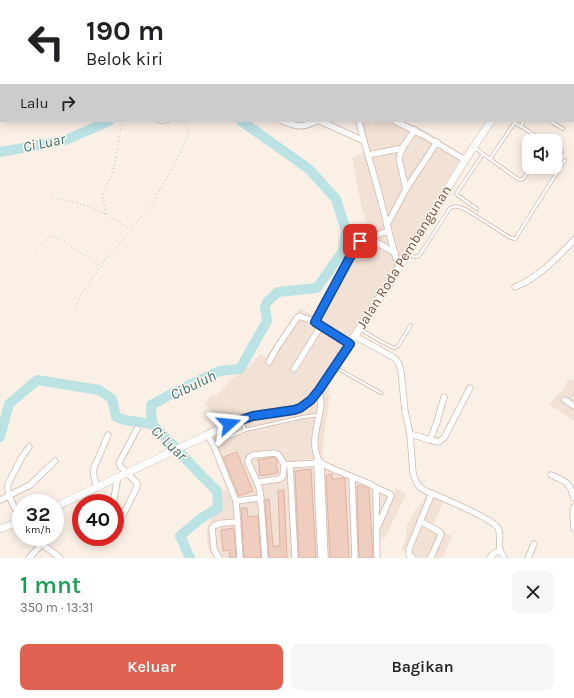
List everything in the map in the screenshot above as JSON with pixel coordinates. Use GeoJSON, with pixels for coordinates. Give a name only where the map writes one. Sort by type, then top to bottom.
{"type":"FeatureCollection","features":[{"type":"Feature","properties":{"kind":"street"},"geometry":{"type":"LineString","coordinates":[[286,122],[300,127],[314,122]]}},
{"type":"Feature","properties":{"kind":"street"},"geometry":{"type":"LineString","coordinates":[[322,122],[364,141]]}},
{"type":"Feature","properties":{"kind":"street"},"geometry":{"type":"LineString","coordinates":[[359,122],[399,268]]}},
{"type":"Feature","properties":{"kind":"street"},"geometry":{"type":"LineString","coordinates":[[397,122],[437,142],[465,160]]}},
{"type":"Feature","properties":{"kind":"street","name":"Jalan Roda Pembangunan"},"geometry":{"type":"LineString","coordinates":[[64,503],[241,419],[294,410],[300,408],[311,400],[350,344],[490,122]]}},
{"type":"Feature","properties":{"kind":"street"},"geometry":{"type":"LineString","coordinates":[[406,190],[399,156],[414,130]]}},
{"type":"Feature","properties":{"kind":"street"},"geometry":{"type":"LineString","coordinates":[[387,225],[406,190],[437,142]]}},
{"type":"Feature","properties":{"kind":"street"},"geometry":{"type":"LineString","coordinates":[[368,155],[403,148]]}},
{"type":"Feature","properties":{"kind":"street"},"geometry":{"type":"LineString","coordinates":[[315,322],[358,243],[388,231]]}},
{"type":"Feature","properties":{"kind":"street"},"geometry":{"type":"LineString","coordinates":[[369,238],[395,253]]}},
{"type":"Feature","properties":{"kind":"street"},"geometry":{"type":"LineString","coordinates":[[515,287],[534,277],[574,240]]}},
{"type":"Feature","properties":{"kind":"street"},"geometry":{"type":"LineString","coordinates":[[269,362],[298,317],[315,322],[350,344]]}},
{"type":"Feature","properties":{"kind":"street"},"geometry":{"type":"LineString","coordinates":[[294,369],[321,326]]}},
{"type":"Feature","properties":{"kind":"street"},"geometry":{"type":"LineString","coordinates":[[355,336],[393,357],[398,362],[401,371],[405,411],[410,434],[413,472],[416,482],[426,491],[477,514],[497,526],[499,530],[500,550],[504,558]]}},
{"type":"Feature","properties":{"kind":"street"},"geometry":{"type":"LineString","coordinates":[[410,434],[438,442],[444,438],[470,388]]}},
{"type":"Feature","properties":{"kind":"street"},"geometry":{"type":"LineString","coordinates":[[319,390],[321,401],[315,436],[315,450],[318,462],[322,538],[321,558]]}},
{"type":"Feature","properties":{"kind":"street"},"geometry":{"type":"LineString","coordinates":[[430,440],[444,397]]}},
{"type":"Feature","properties":{"kind":"street"},"geometry":{"type":"LineString","coordinates":[[566,400],[574,406]]}},
{"type":"Feature","properties":{"kind":"street"},"geometry":{"type":"LineString","coordinates":[[124,513],[137,484],[119,463],[137,429]]}},
{"type":"Feature","properties":{"kind":"street"},"geometry":{"type":"LineString","coordinates":[[207,435],[213,444],[234,493],[238,522],[240,558]]}},
{"type":"Feature","properties":{"kind":"street"},"geometry":{"type":"LineString","coordinates":[[98,487],[93,473],[108,436]]}},
{"type":"Feature","properties":{"kind":"street"},"geometry":{"type":"LineString","coordinates":[[12,502],[7,488],[8,484],[29,447]]}},
{"type":"Feature","properties":{"kind":"street"},"geometry":{"type":"LineString","coordinates":[[265,558],[260,498],[257,482],[248,460],[250,456],[253,455],[274,453],[280,456],[287,465],[295,558]]}},
{"type":"Feature","properties":{"kind":"street"},"geometry":{"type":"LineString","coordinates":[[0,500],[30,485],[56,461]]}},
{"type":"Feature","properties":{"kind":"street"},"geometry":{"type":"LineString","coordinates":[[287,465],[318,462],[390,494],[391,496],[377,528]]}},
{"type":"Feature","properties":{"kind":"street"},"geometry":{"type":"LineString","coordinates":[[257,482],[280,479],[283,476],[287,465]]}},
{"type":"Feature","properties":{"kind":"street"},"geometry":{"type":"LineString","coordinates":[[551,475],[570,486],[574,498]]}},
{"type":"Feature","properties":{"kind":"street"},"geometry":{"type":"LineString","coordinates":[[115,494],[118,477]]}},
{"type":"Feature","properties":{"kind":"street"},"geometry":{"type":"LineString","coordinates":[[352,477],[355,558]]}},
{"type":"Feature","properties":{"kind":"street"},"geometry":{"type":"LineString","coordinates":[[376,488],[377,558]]}},
{"type":"Feature","properties":{"kind":"street"},"geometry":{"type":"LineString","coordinates":[[413,558],[409,555],[409,550],[432,494]]}},
{"type":"Feature","properties":{"kind":"street"},"geometry":{"type":"LineString","coordinates":[[236,501],[260,498]]}},
{"type":"Feature","properties":{"kind":"street"},"geometry":{"type":"LineString","coordinates":[[574,507],[574,528]]}},
{"type":"Feature","properties":{"kind":"street"},"geometry":{"type":"LineString","coordinates":[[420,521],[440,532],[441,535],[431,557]]}},
{"type":"Feature","properties":{"kind":"street"},"geometry":{"type":"LineString","coordinates":[[219,558],[214,550],[213,526],[221,523],[238,522]]}},
{"type":"Feature","properties":{"kind":"street"},"geometry":{"type":"LineString","coordinates":[[0,529],[12,524]]}},
{"type":"Feature","properties":{"kind":"street"},"geometry":{"type":"LineString","coordinates":[[322,538],[326,558]]}},
{"type":"Feature","properties":{"kind":"street"},"geometry":{"type":"LineString","coordinates":[[528,558],[534,544]]}},
{"type":"Feature","properties":{"kind":"street"},"geometry":{"type":"LineString","coordinates":[[29,558],[40,546]]}},
{"type":"Feature","properties":{"kind":"street"},"geometry":{"type":"LineString","coordinates":[[45,546],[60,558]]}},
{"type":"Feature","properties":{"kind":"street"},"geometry":{"type":"LineString","coordinates":[[490,558],[493,554],[500,550]]}},
{"type":"Feature","properties":{"kind":"lane"},"geometry":{"type":"LineString","coordinates":[[490,159],[513,122]]}},
{"type":"Feature","properties":{"kind":"lane"},"geometry":{"type":"LineString","coordinates":[[515,122],[533,134]]}},
{"type":"Feature","properties":{"kind":"lane"},"geometry":{"type":"LineString","coordinates":[[521,126],[523,122]]}},
{"type":"Feature","properties":{"kind":"lane"},"geometry":{"type":"LineString","coordinates":[[552,122],[563,129]]}},
{"type":"Feature","properties":{"kind":"lane"},"geometry":{"type":"LineString","coordinates":[[474,147],[521,180],[527,174]]}},
{"type":"Feature","properties":{"kind":"lane"},"geometry":{"type":"LineString","coordinates":[[477,209],[456,194],[483,154]]}},
{"type":"Feature","properties":{"kind":"lane"},"geometry":{"type":"LineString","coordinates":[[408,254],[414,257],[418,256],[450,208],[454,206],[465,209],[509,237],[515,238],[565,160]]}},
{"type":"Feature","properties":{"kind":"lane"},"geometry":{"type":"LineString","coordinates":[[360,328],[394,348],[398,346],[411,325]]}},
{"type":"Feature","properties":{"kind":"lane"},"geometry":{"type":"LineString","coordinates":[[335,366],[381,393]]}},
{"type":"Feature","properties":{"kind":"lane"},"geometry":{"type":"LineString","coordinates":[[213,444],[245,430],[303,417],[319,415]]}},
{"type":"Feature","properties":{"kind":"lane"},"geometry":{"type":"LineString","coordinates":[[241,419],[245,430]]}},
{"type":"Feature","properties":{"kind":"path"},"geometry":{"type":"LineString","coordinates":[[105,214],[105,204],[102,200],[104,190],[114,168],[122,122]]}},
{"type":"Feature","properties":{"kind":"path"},"geometry":{"type":"LineString","coordinates":[[74,311],[82,293],[107,257],[152,205],[174,166],[188,136],[188,130],[184,122]]}},
{"type":"Feature","properties":{"kind":"path"},"geometry":{"type":"LineString","coordinates":[[53,197],[86,205],[105,214],[131,230]]}},
{"type":"Feature","properties":{"kind":"path"},"geometry":{"type":"LineString","coordinates":[[35,250],[52,236],[63,241],[100,267]]}},
{"type":"Feature","properties":{"kind":"shaded area"},"geometry":{"type":"Polygon","coordinates":[[[358,122],[369,122],[372,124],[373,122],[406,122],[431,134],[462,157],[323,380],[329,384],[330,389],[327,393],[330,395],[322,461],[350,472],[394,493],[396,488],[406,494],[385,538],[379,536],[379,558],[216,558],[208,548],[207,528],[219,502],[221,491],[228,489],[210,444],[203,431],[224,419],[205,405],[212,394],[216,396],[230,379],[249,367],[260,354],[266,357],[300,308],[312,315],[346,260],[348,240],[353,229],[357,224],[366,222],[362,210],[352,157],[368,151],[358,122]]]}},
{"type":"Feature","properties":{"kind":"shaded area"},"geometry":{"type":"Polygon","coordinates":[[[569,379],[574,380],[574,421],[549,405],[563,389],[569,379]]]}},
{"type":"Feature","properties":{"kind":"shaded area"},"geometry":{"type":"Polygon","coordinates":[[[426,494],[444,501],[432,527],[452,536],[442,558],[423,558],[401,550],[406,539],[407,525],[426,494]]]}},
{"type":"Feature","properties":{"kind":"building"},"geometry":{"type":"Polygon","coordinates":[[[237,452],[253,491],[239,496],[223,457],[237,452]]]}},
{"type":"Feature","properties":{"kind":"building"},"geometry":{"type":"Polygon","coordinates":[[[274,457],[277,459],[276,464],[278,473],[260,476],[258,460],[274,457]]]}},
{"type":"Feature","properties":{"kind":"building"},"geometry":{"type":"Polygon","coordinates":[[[311,469],[316,558],[299,558],[295,471],[311,469]]]}},
{"type":"Feature","properties":{"kind":"building"},"geometry":{"type":"Polygon","coordinates":[[[332,474],[332,479],[345,479],[349,558],[330,558],[326,475],[332,474]]]}},
{"type":"Feature","properties":{"kind":"building"},"geometry":{"type":"Polygon","coordinates":[[[357,486],[363,486],[369,489],[373,558],[359,558],[357,486]]]}},
{"type":"Feature","properties":{"kind":"building"},"geometry":{"type":"Polygon","coordinates":[[[284,490],[287,558],[269,558],[265,500],[269,499],[273,546],[280,546],[278,491],[284,490]]]}},
{"type":"Feature","properties":{"kind":"building"},"geometry":{"type":"Polygon","coordinates":[[[241,508],[247,508],[248,517],[258,516],[261,558],[244,558],[241,508]]]}},
{"type":"Feature","properties":{"kind":"building"},"geometry":{"type":"Polygon","coordinates":[[[234,528],[236,558],[230,558],[229,550],[223,551],[221,530],[234,528]]]}},
{"type":"Feature","properties":{"kind":"waterway","name":"Ci Luar"},"geometry":{"type":"LineString","coordinates":[[0,152],[66,140],[107,122]]}},
{"type":"Feature","properties":{"kind":"waterway","name":"Cibuluh"},"geometry":{"type":"LineString","coordinates":[[152,424],[151,405],[219,371],[240,369],[267,321],[265,307],[267,302],[278,292],[317,288],[343,251],[346,231],[336,199],[309,169],[242,122]]}},
{"type":"Feature","properties":{"kind":"waterway","name":"Ci Luar"},"geometry":{"type":"LineString","coordinates":[[0,437],[9,404],[37,380],[99,390],[112,399],[116,417],[125,420],[152,424],[217,491],[218,508],[200,519],[180,536],[190,558]]}},
{"type":"Feature","properties":{"kind":"route"},"geometry":{"type":"LineString","coordinates":[[229,424],[253,416],[288,412],[300,408],[311,400],[319,390],[350,344],[315,322],[360,241]]}}]}
